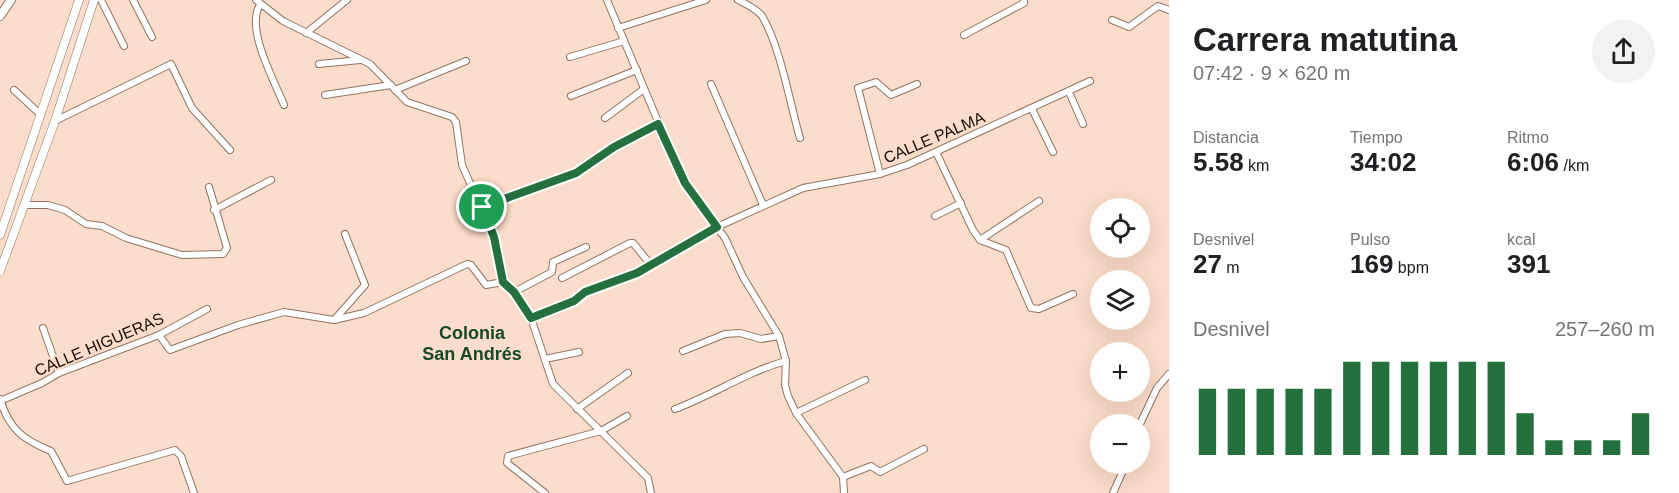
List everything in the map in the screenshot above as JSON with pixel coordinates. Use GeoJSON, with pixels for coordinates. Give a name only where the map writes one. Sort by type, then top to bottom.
{"type":"FeatureCollection","features":[{"type":"Feature","properties":{"kind":"main road"},"geometry":{"type":"LineString","coordinates":[[0,16],[11,0]]}},
{"type":"Feature","properties":{"kind":"street"},"geometry":{"type":"LineString","coordinates":[[1,231],[79,0]]}},
{"type":"Feature","properties":{"kind":"street"},"geometry":{"type":"LineString","coordinates":[[0,272],[26,205],[94,0]]}},
{"type":"Feature","properties":{"kind":"street"},"geometry":{"type":"LineString","coordinates":[[101,0],[124,46]]}},
{"type":"Feature","properties":{"kind":"street"},"geometry":{"type":"LineString","coordinates":[[133,0],[152,37]]}},
{"type":"Feature","properties":{"kind":"street"},"geometry":{"type":"LineString","coordinates":[[306,33],[347,0]]}},
{"type":"Feature","properties":{"kind":"street"},"geometry":{"type":"LineString","coordinates":[[607,0],[685,183],[717,227],[779,336],[786,361],[785,385],[796,413],[843,477],[844,493]]}},
{"type":"Feature","properties":{"kind":"street"},"geometry":{"type":"LineString","coordinates":[[618,28],[706,0]]}},
{"type":"Feature","properties":{"kind":"street"},"geometry":{"type":"LineString","coordinates":[[738,0],[758,11],[763,18],[773,43],[800,138]]}},
{"type":"Feature","properties":{"kind":"street"},"geometry":{"type":"LineString","coordinates":[[964,35],[1024,3],[1024,0]]}},
{"type":"Feature","properties":{"kind":"street"},"geometry":{"type":"LineString","coordinates":[[284,105],[255,29],[254,15],[258,2],[306,33],[361,59],[379,71],[414,105],[452,117],[456,122],[462,165],[494,237],[503,282],[514,292],[531,318],[553,384],[648,478],[651,493]]}},
{"type":"Feature","properties":{"kind":"street"},"geometry":{"type":"LineString","coordinates":[[1112,20],[1129,27],[1158,6],[1169,10]]}},
{"type":"Feature","properties":{"kind":"street"},"geometry":{"type":"LineString","coordinates":[[570,57],[624,41]]}},
{"type":"Feature","properties":{"kind":"street"},"geometry":{"type":"LineString","coordinates":[[319,64],[361,59]]}},
{"type":"Feature","properties":{"kind":"street"},"geometry":{"type":"LineString","coordinates":[[325,95],[393,87],[465,61]]}},
{"type":"Feature","properties":{"kind":"street"},"geometry":{"type":"LineString","coordinates":[[55,121],[171,64],[192,108],[230,150]]}},
{"type":"Feature","properties":{"kind":"street"},"geometry":{"type":"LineString","coordinates":[[571,96],[637,70]]}},
{"type":"Feature","properties":{"kind":"street","name":"CALLE PALMA"},"geometry":{"type":"LineString","coordinates":[[531,318],[651,265],[717,227],[803,188],[880,174],[936,152],[1090,81]]}},
{"type":"Feature","properties":{"kind":"street"},"geometry":{"type":"LineString","coordinates":[[880,174],[858,88],[876,82],[891,95],[895,95],[917,84]]}},
{"type":"Feature","properties":{"kind":"street"},"geometry":{"type":"LineString","coordinates":[[711,84],[763,205]]}},
{"type":"Feature","properties":{"kind":"street"},"geometry":{"type":"LineString","coordinates":[[605,118],[644,89]]}},
{"type":"Feature","properties":{"kind":"street"},"geometry":{"type":"LineString","coordinates":[[14,90],[40,114]]}},
{"type":"Feature","properties":{"kind":"street"},"geometry":{"type":"LineString","coordinates":[[1069,92],[1083,124]]}},
{"type":"Feature","properties":{"kind":"street"},"geometry":{"type":"LineString","coordinates":[[1032,109],[1053,152]]}},
{"type":"Feature","properties":{"kind":"street"},"geometry":{"type":"LineString","coordinates":[[482,207],[576,173],[614,147],[658,124]]}},
{"type":"Feature","properties":{"kind":"street"},"geometry":{"type":"LineString","coordinates":[[936,152],[980,240],[1006,250],[1031,308],[1039,309],[1073,294]]}},
{"type":"Feature","properties":{"kind":"street"},"geometry":{"type":"LineString","coordinates":[[214,210],[271,180]]}},
{"type":"Feature","properties":{"kind":"street"},"geometry":{"type":"LineString","coordinates":[[26,205],[48,205],[65,210],[86,224],[102,226],[133,241],[192,256],[217,256],[226,252],[209,187]]}},
{"type":"Feature","properties":{"kind":"street"},"geometry":{"type":"LineString","coordinates":[[980,240],[1038,201]]}},
{"type":"Feature","properties":{"kind":"street"},"geometry":{"type":"LineString","coordinates":[[935,216],[961,203]]}},
{"type":"Feature","properties":{"kind":"street"},"geometry":{"type":"LineString","coordinates":[[334,320],[364,290],[365,285],[345,234]]}},
{"type":"Feature","properties":{"kind":"street"},"geometry":{"type":"LineString","coordinates":[[562,278],[630,243],[633,243],[651,265]]}},
{"type":"Feature","properties":{"kind":"street"},"geometry":{"type":"LineString","coordinates":[[514,292],[552,272],[553,262],[586,247]]}},
{"type":"Feature","properties":{"kind":"street"},"geometry":{"type":"LineString","coordinates":[[159,335],[170,350],[238,325],[284,312],[334,320],[364,313],[467,264],[471,265],[486,285],[503,282]]}},
{"type":"Feature","properties":{"kind":"street","name":"CALLE HIGUERAS"},"geometry":{"type":"LineString","coordinates":[[0,401],[59,373],[159,335],[207,309]]}},
{"type":"Feature","properties":{"kind":"street"},"geometry":{"type":"LineString","coordinates":[[43,328],[59,373]]}},
{"type":"Feature","properties":{"kind":"street"},"geometry":{"type":"LineString","coordinates":[[683,351],[725,334],[740,333],[761,339],[779,336]]}},
{"type":"Feature","properties":{"kind":"street"},"geometry":{"type":"LineString","coordinates":[[545,359],[579,352]]}},
{"type":"Feature","properties":{"kind":"street"},"geometry":{"type":"LineString","coordinates":[[675,409],[710,396],[748,373],[786,361]]}},
{"type":"Feature","properties":{"kind":"street"},"geometry":{"type":"LineString","coordinates":[[577,409],[628,373]]}},
{"type":"Feature","properties":{"kind":"street"},"geometry":{"type":"LineString","coordinates":[[1145,414],[1157,388],[1169,374]]}},
{"type":"Feature","properties":{"kind":"street"},"geometry":{"type":"LineString","coordinates":[[796,413],[865,380]]}},
{"type":"Feature","properties":{"kind":"street"},"geometry":{"type":"LineString","coordinates":[[0,401],[21,437],[26,442],[51,451],[67,481],[175,450],[181,456],[194,493]]}},
{"type":"Feature","properties":{"kind":"street"},"geometry":{"type":"LineString","coordinates":[[541,492],[507,463],[508,456],[601,431],[627,416]]}},
{"type":"Feature","properties":{"kind":"street"},"geometry":{"type":"LineString","coordinates":[[843,477],[867,467],[880,472],[924,449]]}},
{"type":"Feature","properties":{"kind":"street"},"geometry":{"type":"LineString","coordinates":[[1113,493],[1122,474]]}},
{"type":"Feature","properties":{"kind":"district","name":"Colonia San Andrés"},"geometry":{"type":"Point","coordinates":[472,343]}},
{"type":"Feature","properties":{"kind":"route"},"geometry":{"type":"LineString","coordinates":[[658,124],[685,183],[717,227],[637,273],[585,292],[574,301],[531,318],[514,292],[503,282],[494,237],[482,207],[576,173],[614,147],[658,124]]}}]}
